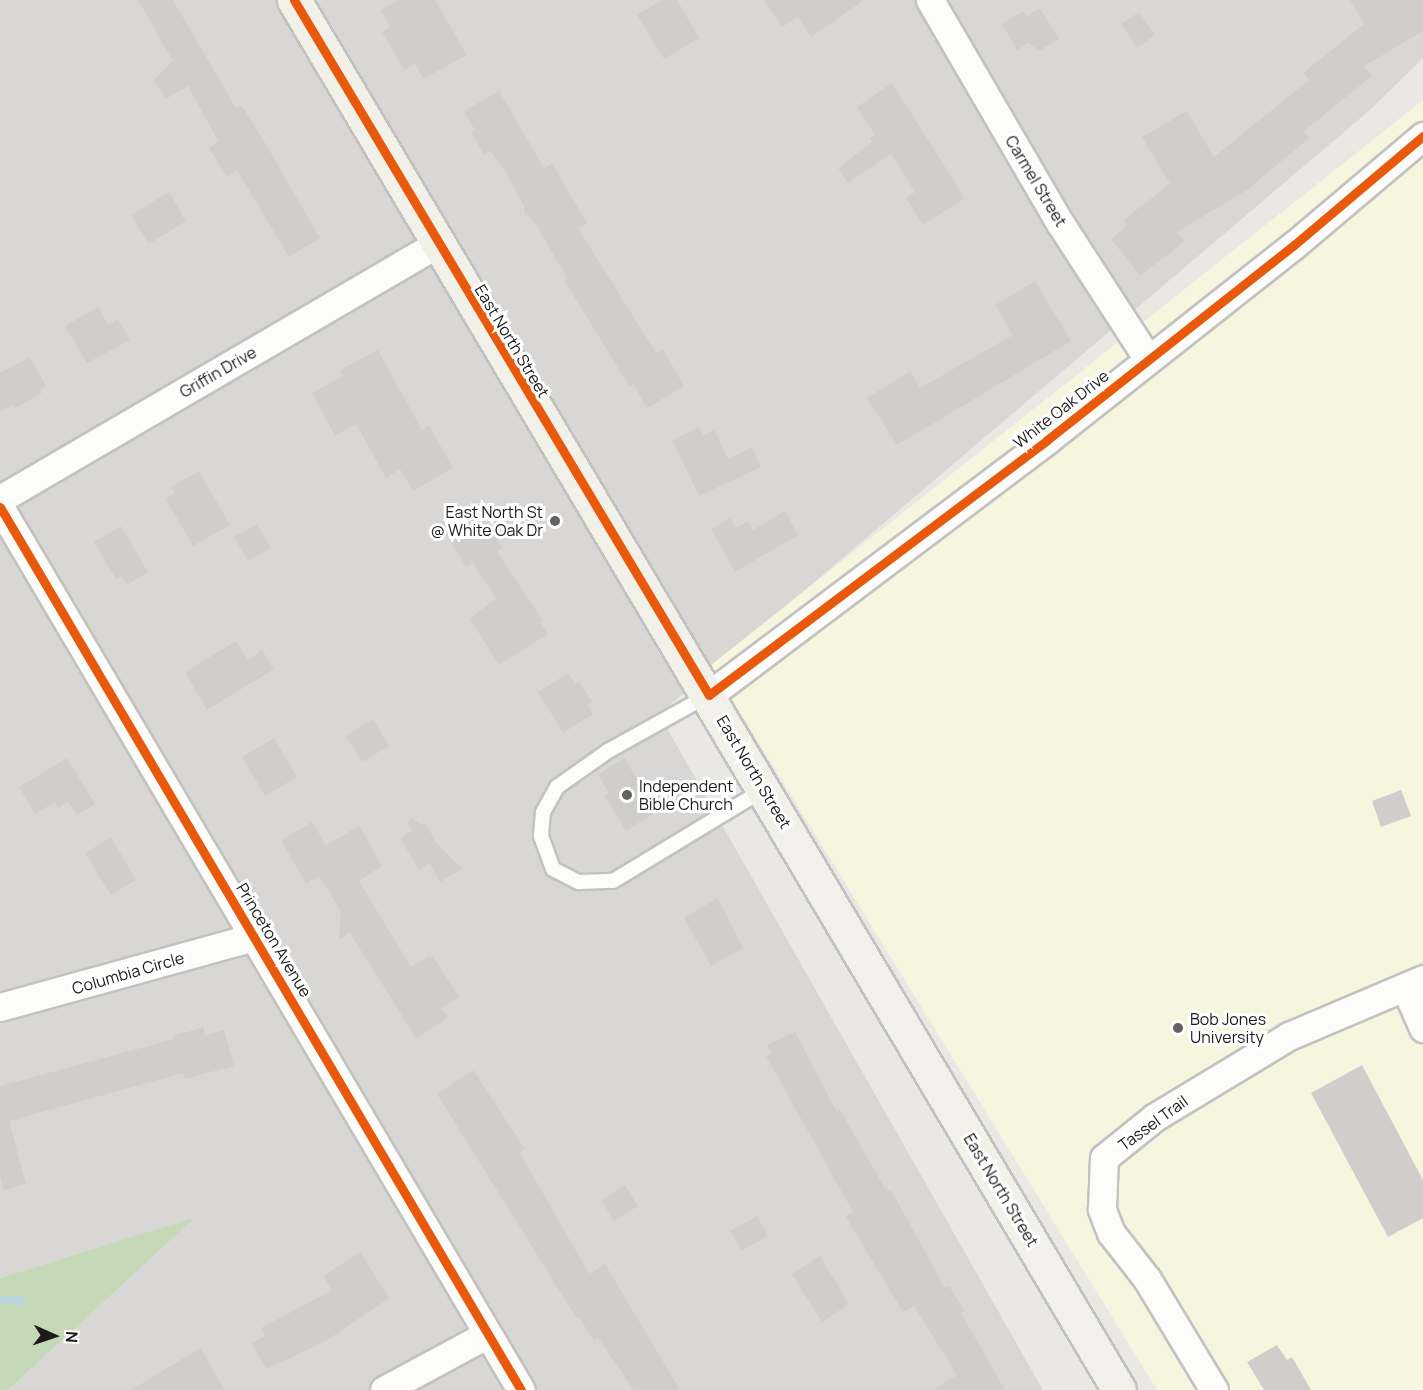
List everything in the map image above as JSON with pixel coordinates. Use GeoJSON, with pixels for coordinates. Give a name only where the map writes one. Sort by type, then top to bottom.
{"type":"FeatureCollection","features":[{"type":"Feature","properties":{"kind":"main road","name":"East North Street"},"geometry":{"type":"LineString","coordinates":[[294,0],[437,244],[709,695],[1119,1390]]}},
{"type":"Feature","properties":{"kind":"street","name":"Carmel Street"},"geometry":{"type":"LineString","coordinates":[[930,0],[1060,223],[1148,359]]}},
{"type":"Feature","properties":{"kind":"street","name":"White Oak Drive"},"geometry":{"type":"LineString","coordinates":[[709,695],[1294,245],[1423,136]]}},
{"type":"Feature","properties":{"kind":"street","name":"Griffin Drive"},"geometry":{"type":"LineString","coordinates":[[0,499],[437,244]]}},
{"type":"Feature","properties":{"kind":"street","name":"Princeton Avenue"},"geometry":{"type":"LineString","coordinates":[[0,507],[255,937],[486,1335],[521,1390]]}},
{"type":"Feature","properties":{"kind":"street","name":"Columbia Circle"},"geometry":{"type":"LineString","coordinates":[[0,1007],[255,937]]}},
{"type":"Feature","properties":{"kind":"street"},"geometry":{"type":"LineString","coordinates":[[1414,983],[1423,1028]]}},
{"type":"Feature","properties":{"kind":"street","name":"Tassel Trail"},"geometry":{"type":"LineString","coordinates":[[1214,1390],[1147,1279],[1112,1233],[1102,1209],[1104,1158],[1155,1117],[1289,1036],[1414,983]]}},
{"type":"Feature","properties":{"kind":"street"},"geometry":{"type":"LineString","coordinates":[[384,1390],[486,1335]]}},
{"type":"Feature","properties":{"kind":"lane"},"geometry":{"type":"LineString","coordinates":[[709,695],[608,751],[557,787],[543,812],[541,836],[553,869],[579,882],[613,881],[764,789]]}},
{"type":"Feature","properties":{"kind":"shaded area"},"geometry":{"type":"Polygon","coordinates":[[[0,0],[1423,0],[1423,58],[1370,110],[659,714],[1043,1390],[8,1390],[195,1218],[0,1278],[0,0]]]}},
{"type":"Feature","properties":{"kind":"shaded area","name":"Bob Jones University"},"geometry":{"type":"Polygon","coordinates":[[[1423,100],[1423,1390],[1157,1390],[711,665],[1423,100]]]}},
{"type":"Feature","properties":{"kind":"shaded area"},"geometry":{"type":"Polygon","coordinates":[[[196,1217],[8,1390],[0,1390],[0,1278],[196,1217]]]}},
{"type":"Feature","properties":{"kind":"building"},"geometry":{"type":"Polygon","coordinates":[[[138,0],[173,0],[236,108],[241,105],[261,136],[320,238],[289,257],[237,170],[227,176],[209,148],[218,141],[188,86],[166,99],[154,80],[173,61],[138,0]]]}},
{"type":"Feature","properties":{"kind":"building"},"geometry":{"type":"Polygon","coordinates":[[[398,0],[435,0],[467,55],[423,79],[415,64],[404,70],[382,32],[390,27],[381,10],[398,0]]]}},
{"type":"Feature","properties":{"kind":"building"},"geometry":{"type":"Polygon","coordinates":[[[662,0],[677,0],[699,38],[664,59],[637,15],[662,0]]]}},
{"type":"Feature","properties":{"kind":"building"},"geometry":{"type":"Polygon","coordinates":[[[764,0],[864,0],[811,37],[798,17],[782,27],[764,0]]]}},
{"type":"Feature","properties":{"kind":"building"},"geometry":{"type":"Polygon","coordinates":[[[1350,0],[1423,0],[1423,31],[1364,66],[1372,76],[1304,131],[1309,138],[1247,190],[1177,232],[1184,242],[1140,276],[1111,239],[1127,226],[1123,220],[1170,184],[1142,137],[1187,111],[1214,157],[1309,80],[1303,73],[1364,24],[1350,0]]]}},
{"type":"Feature","properties":{"kind":"building"},"geometry":{"type":"Polygon","coordinates":[[[1040,8],[1059,39],[1039,51],[1029,43],[1017,50],[1002,24],[1024,11],[1027,16],[1040,8]]]}},
{"type":"Feature","properties":{"kind":"building"},"geometry":{"type":"Polygon","coordinates":[[[1139,12],[1155,35],[1137,48],[1121,24],[1139,12]]]}},
{"type":"Feature","properties":{"kind":"building"},"geometry":{"type":"Polygon","coordinates":[[[892,83],[965,198],[923,225],[906,198],[915,192],[891,154],[848,183],[838,168],[872,142],[870,138],[875,135],[857,107],[892,83]]]}},
{"type":"Feature","properties":{"kind":"building"},"geometry":{"type":"Polygon","coordinates":[[[499,91],[544,168],[552,163],[587,223],[578,228],[656,353],[663,349],[684,386],[647,408],[633,384],[629,386],[564,280],[567,278],[534,221],[524,213],[524,205],[500,163],[490,151],[484,155],[471,132],[475,130],[464,111],[499,91]]]}},
{"type":"Feature","properties":{"kind":"building"},"geometry":{"type":"Polygon","coordinates":[[[169,192],[186,221],[149,244],[131,215],[169,192]]]}},
{"type":"Feature","properties":{"kind":"building"},"geometry":{"type":"Polygon","coordinates":[[[1035,281],[1071,341],[897,445],[867,398],[910,371],[920,388],[1013,335],[995,305],[1035,281]]]}},
{"type":"Feature","properties":{"kind":"building"},"geometry":{"type":"Polygon","coordinates":[[[98,307],[108,325],[118,319],[130,340],[87,363],[65,326],[98,307]]]}},
{"type":"Feature","properties":{"kind":"building"},"geometry":{"type":"Polygon","coordinates":[[[378,350],[422,430],[429,425],[453,468],[413,491],[400,469],[386,478],[356,424],[335,436],[312,393],[343,376],[340,370],[378,350]]]}},
{"type":"Feature","properties":{"kind":"building"},"geometry":{"type":"Polygon","coordinates":[[[30,357],[46,386],[40,390],[42,393],[15,408],[13,405],[0,412],[0,373],[30,357]]]}},
{"type":"Feature","properties":{"kind":"building"},"geometry":{"type":"Polygon","coordinates":[[[699,427],[703,435],[714,430],[728,459],[752,447],[761,467],[699,496],[672,440],[699,427]]]}},
{"type":"Feature","properties":{"kind":"building"},"geometry":{"type":"Polygon","coordinates":[[[199,471],[230,525],[193,546],[166,499],[175,493],[171,487],[199,471]]]}},
{"type":"Feature","properties":{"kind":"building"},"geometry":{"type":"Polygon","coordinates":[[[475,502],[502,548],[497,552],[543,621],[540,622],[548,634],[499,665],[470,619],[496,598],[473,563],[466,567],[440,523],[475,502]]]}},
{"type":"Feature","properties":{"kind":"building"},"geometry":{"type":"Polygon","coordinates":[[[785,511],[798,535],[735,572],[711,529],[730,518],[736,528],[748,521],[753,530],[785,511]]]}},
{"type":"Feature","properties":{"kind":"building"},"geometry":{"type":"Polygon","coordinates":[[[257,524],[271,548],[248,561],[234,537],[257,524]]]}},
{"type":"Feature","properties":{"kind":"building"},"geometry":{"type":"Polygon","coordinates":[[[121,526],[148,572],[127,585],[122,576],[116,579],[94,542],[121,526]]]}},
{"type":"Feature","properties":{"kind":"building"},"geometry":{"type":"Polygon","coordinates":[[[236,641],[248,660],[262,650],[274,669],[207,710],[185,672],[236,641]]]}},
{"type":"Feature","properties":{"kind":"building"},"geometry":{"type":"Polygon","coordinates":[[[568,673],[575,684],[579,681],[592,702],[587,705],[593,714],[563,733],[538,692],[568,673]]]}},
{"type":"Feature","properties":{"kind":"building"},"geometry":{"type":"Polygon","coordinates":[[[373,719],[389,746],[362,762],[346,736],[373,719]]]}},
{"type":"Feature","properties":{"kind":"building"},"geometry":{"type":"Polygon","coordinates":[[[274,738],[297,777],[265,796],[242,757],[274,738]]]}},
{"type":"Feature","properties":{"kind":"building"},"geometry":{"type":"Polygon","coordinates":[[[67,758],[95,804],[77,815],[68,802],[58,808],[55,802],[35,814],[19,787],[67,758]]]}},
{"type":"Feature","properties":{"kind":"building","name":"Independent Bible Church"},"geometry":{"type":"Polygon","coordinates":[[[624,758],[657,811],[626,831],[605,796],[609,793],[598,775],[624,758]]]}},
{"type":"Feature","properties":{"kind":"building"},"geometry":{"type":"Polygon","coordinates":[[[1401,790],[1411,816],[1381,827],[1372,801],[1401,790]]]}},
{"type":"Feature","properties":{"kind":"building"},"geometry":{"type":"Polygon","coordinates":[[[413,818],[421,825],[425,823],[436,842],[462,869],[440,882],[430,864],[419,870],[400,838],[412,831],[407,822],[413,818]]]}},
{"type":"Feature","properties":{"kind":"building"},"geometry":{"type":"Polygon","coordinates":[[[312,822],[326,845],[359,826],[382,866],[359,881],[411,967],[428,956],[433,957],[459,997],[441,1008],[448,1018],[416,1038],[350,933],[339,940],[341,911],[319,876],[306,884],[281,840],[312,822]]]}},
{"type":"Feature","properties":{"kind":"building"},"geometry":{"type":"Polygon","coordinates":[[[111,837],[136,880],[111,895],[85,853],[111,837]]]}},
{"type":"Feature","properties":{"kind":"building"},"geometry":{"type":"Polygon","coordinates":[[[718,898],[743,948],[711,966],[684,918],[718,898]]]}},
{"type":"Feature","properties":{"kind":"building"},"geometry":{"type":"Polygon","coordinates":[[[204,1027],[205,1036],[224,1030],[234,1066],[185,1079],[183,1073],[9,1121],[26,1184],[4,1190],[0,1176],[0,1086],[174,1039],[173,1036],[204,1027]]]}},
{"type":"Feature","properties":{"kind":"building"},"geometry":{"type":"Polygon","coordinates":[[[795,1032],[837,1112],[840,1110],[887,1192],[891,1190],[945,1288],[949,1286],[965,1311],[961,1313],[1005,1390],[933,1390],[957,1375],[914,1306],[903,1312],[846,1217],[853,1212],[766,1056],[771,1053],[767,1045],[795,1032]]]}},
{"type":"Feature","properties":{"kind":"building"},"geometry":{"type":"Polygon","coordinates":[[[1362,1065],[1423,1180],[1423,1218],[1388,1237],[1311,1093],[1362,1065]]]}},
{"type":"Feature","properties":{"kind":"building"},"geometry":{"type":"Polygon","coordinates":[[[473,1070],[525,1149],[520,1153],[589,1274],[605,1264],[680,1390],[634,1390],[598,1338],[594,1341],[579,1317],[577,1319],[437,1094],[473,1070]]]}},
{"type":"Feature","properties":{"kind":"building"},"geometry":{"type":"Polygon","coordinates":[[[625,1185],[638,1206],[614,1221],[601,1200],[625,1185]]]}},
{"type":"Feature","properties":{"kind":"building"},"geometry":{"type":"Polygon","coordinates":[[[757,1216],[768,1236],[741,1251],[730,1231],[757,1216]]]}},
{"type":"Feature","properties":{"kind":"building"},"geometry":{"type":"Polygon","coordinates":[[[360,1252],[389,1298],[326,1341],[266,1369],[252,1343],[265,1336],[261,1328],[332,1290],[323,1276],[360,1252]]]}},
{"type":"Feature","properties":{"kind":"building"},"geometry":{"type":"Polygon","coordinates":[[[820,1256],[849,1304],[822,1322],[792,1274],[820,1256]]]}},
{"type":"Feature","properties":{"kind":"building"},"geometry":{"type":"Polygon","coordinates":[[[1277,1345],[1287,1360],[1292,1357],[1311,1390],[1264,1390],[1247,1362],[1277,1345]]]}},
{"type":"Feature","properties":{"kind":"building"},"geometry":{"type":"Polygon","coordinates":[[[200,1348],[225,1390],[131,1390],[200,1348]]]}},
{"type":"Feature","properties":{"kind":"waterway"},"geometry":{"type":"LineString","coordinates":[[0,1299],[21,1301]]}},
{"type":"Feature","properties":{"kind":"cycle path"},"geometry":{"type":"LineString","coordinates":[[294,0],[709,695],[1047,440],[1294,245],[1423,136]]}},
{"type":"Feature","properties":{"kind":"cycle path"},"geometry":{"type":"LineString","coordinates":[[0,507],[521,1390]]}},
{"type":"Feature","properties":{"kind":"place","name":"East North St @ White Oak Dr"},"geometry":{"type":"Point","coordinates":[555,521]}},
{"type":"Feature","properties":{"kind":"place","name":"Independent Bible Church"},"geometry":{"type":"Point","coordinates":[627,795]}},
{"type":"Feature","properties":{"kind":"place","name":"Bob Jones University"},"geometry":{"type":"Point","coordinates":[1178,1028]}}]}
